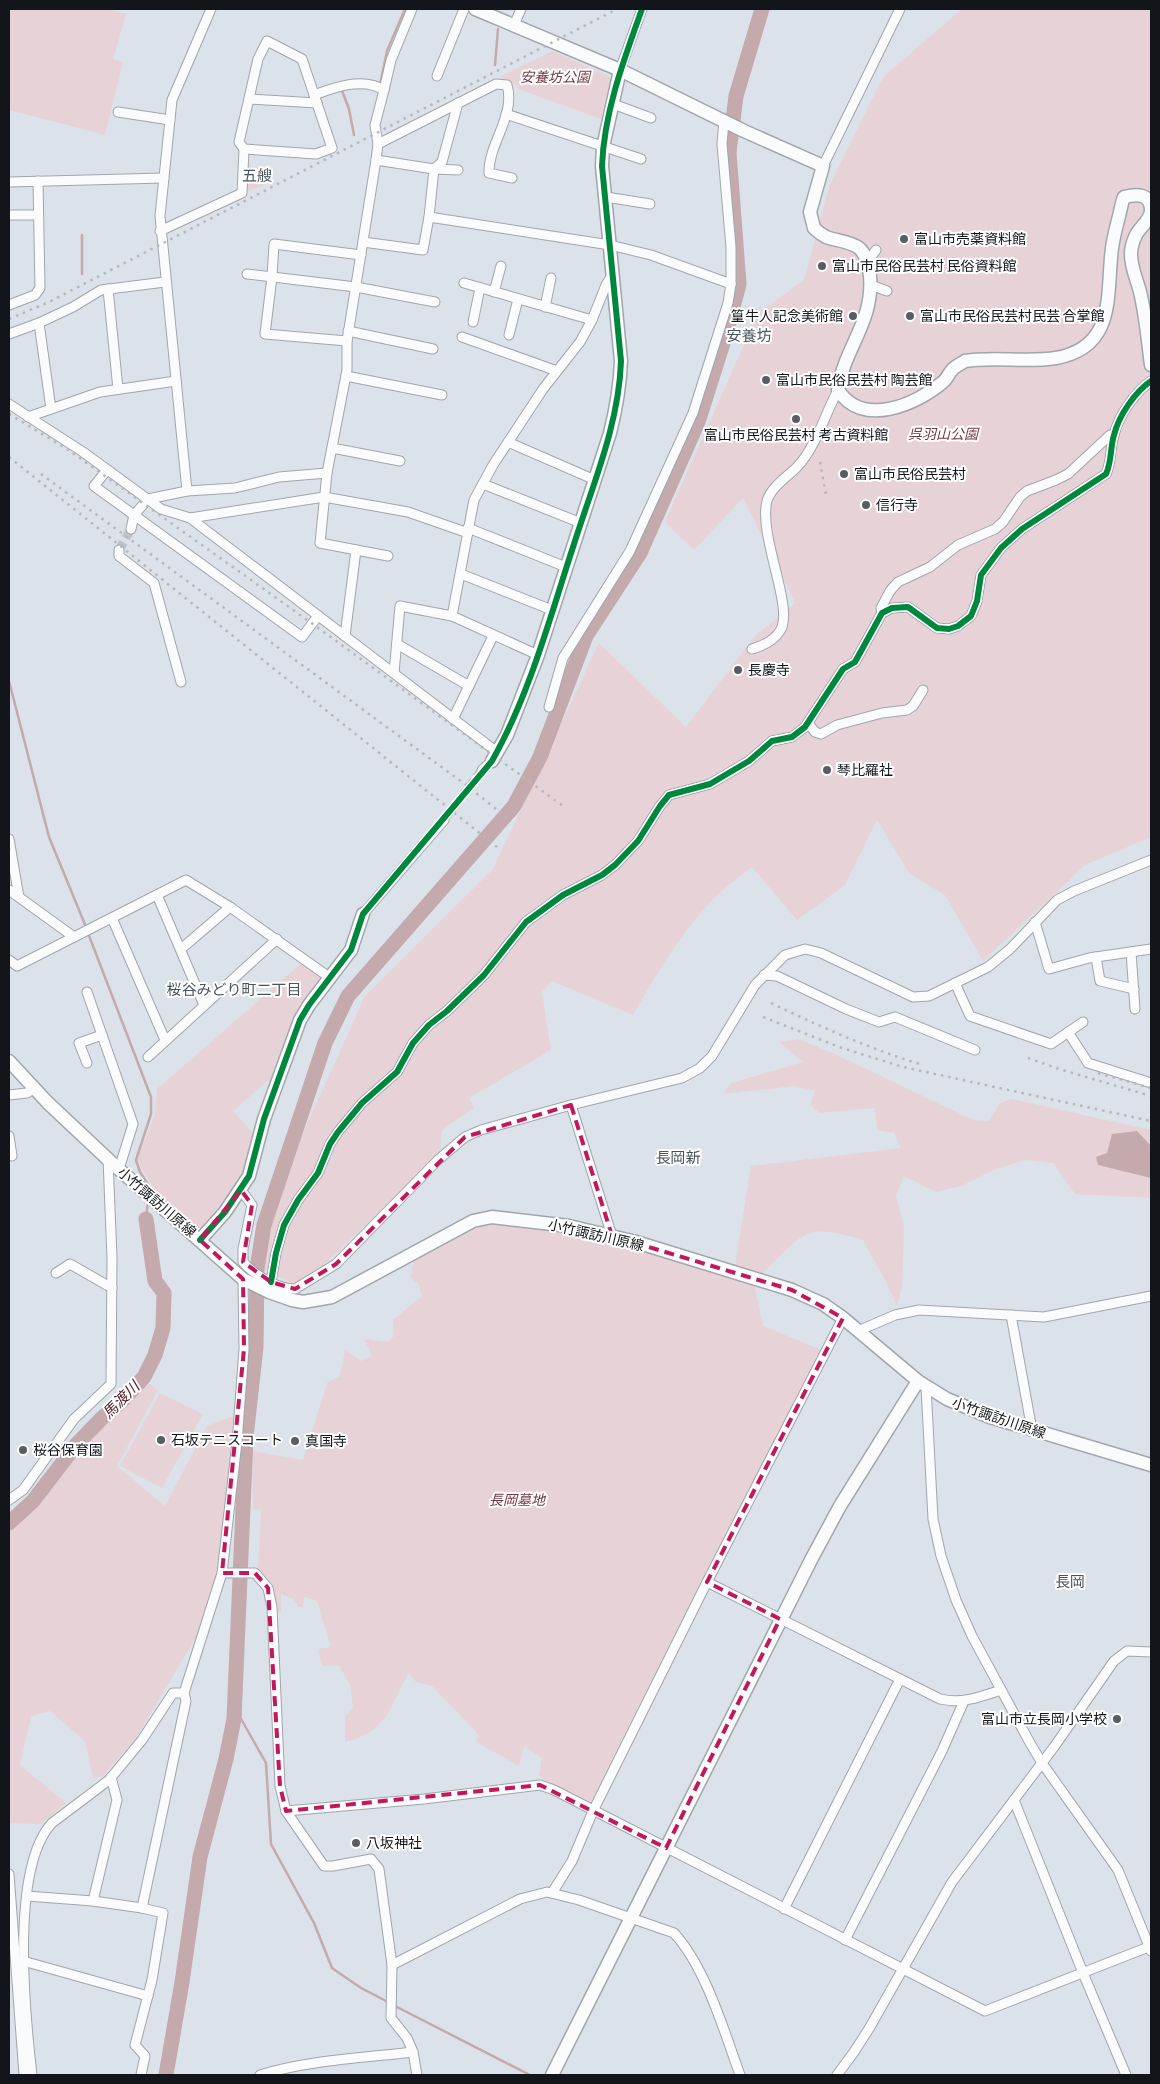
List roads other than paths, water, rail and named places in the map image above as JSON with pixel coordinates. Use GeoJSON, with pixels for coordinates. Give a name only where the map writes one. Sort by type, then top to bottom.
{"type":"FeatureCollection","features":[{"type":"Feature","properties":{"kind":"street"},"geometry":{"type":"LineString","coordinates":[[187,491],[160,231],[172,100],[211,9]]}},
{"type":"Feature","properties":{"kind":"street"},"geometry":{"type":"LineString","coordinates":[[388,556],[320,543],[327,473],[346,376],[346,341],[376,160],[378,144],[376,125],[391,60],[412,9]]}},
{"type":"Feature","properties":{"kind":"street"},"geometry":{"type":"LineString","coordinates":[[437,76],[464,9]]}},
{"type":"Feature","properties":{"kind":"street"},"geometry":{"type":"LineString","coordinates":[[475,9],[620,70],[744,131],[823,166]]}},
{"type":"Feature","properties":{"kind":"street"},"geometry":{"type":"LineString","coordinates":[[514,25],[521,9]]}},
{"type":"Feature","properties":{"kind":"street"},"geometry":{"type":"LineString","coordinates":[[482,770],[495,756],[507,735],[538,655],[610,433],[620,382],[621,361],[602,166],[603,147],[620,70],[642,9]]}},
{"type":"Feature","properties":{"kind":"street"},"geometry":{"type":"LineString","coordinates":[[752,649],[762,646],[771,640],[780,631],[784,622],[784,607],[765,528],[764,514],[768,499],[774,488],[799,465],[838,390],[844,365],[866,317],[871,285],[868,261],[864,253],[858,247],[824,236],[814,228],[810,212],[823,166],[900,9]]}},
{"type":"Feature","properties":{"kind":"street"},"geometry":{"type":"LineString","coordinates":[[160,231],[242,193],[244,149],[238,142],[258,59],[267,41],[302,58],[332,148],[316,154],[244,149]]}},
{"type":"Feature","properties":{"kind":"street"},"geometry":{"type":"LineString","coordinates":[[378,144],[496,84],[507,85],[510,94],[506,114],[502,131],[489,164],[489,173],[512,178]]}},
{"type":"Feature","properties":{"kind":"street"},"geometry":{"type":"LineString","coordinates":[[249,99],[316,99],[341,85],[376,85],[384,90]]}},
{"type":"Feature","properties":{"kind":"street"},"geometry":{"type":"LineString","coordinates":[[363,242],[423,250],[429,217],[434,169],[442,162],[458,103]]}},
{"type":"Feature","properties":{"kind":"street"},"geometry":{"type":"LineString","coordinates":[[613,104],[651,118]]}},
{"type":"Feature","properties":{"kind":"street"},"geometry":{"type":"LineString","coordinates":[[118,112],[170,120]]}},
{"type":"Feature","properties":{"kind":"street"},"geometry":{"type":"LineString","coordinates":[[506,114],[603,147],[631,154],[641,159]]}},
{"type":"Feature","properties":{"kind":"street"},"geometry":{"type":"LineString","coordinates":[[549,707],[563,658],[630,551],[693,413],[728,303],[731,284],[729,215],[722,144],[724,120]]}},
{"type":"Feature","properties":{"kind":"street"},"geometry":{"type":"LineString","coordinates":[[376,160],[434,169],[458,170]]}},
{"type":"Feature","properties":{"kind":"street"},"geometry":{"type":"LineString","coordinates":[[9,182],[164,178]]}},
{"type":"Feature","properties":{"kind":"street"},"geometry":{"type":"LineString","coordinates":[[9,305],[34,295],[40,288],[38,181]]}},
{"type":"Feature","properties":{"kind":"street"},"geometry":{"type":"LineString","coordinates":[[838,390],[844,400],[867,411],[899,406],[910,403],[944,381],[953,369],[965,361],[1055,358],[1086,347],[1098,336],[1110,294],[1112,248],[1122,203],[1124,197],[1134,194],[1142,195],[1151,208],[1150,216],[1136,236],[1131,252],[1132,266],[1141,294],[1151,365]]}},
{"type":"Feature","properties":{"kind":"street"},"geometry":{"type":"LineString","coordinates":[[606,197],[650,204]]}},
{"type":"Feature","properties":{"kind":"street"},"geometry":{"type":"LineString","coordinates":[[9,215],[38,215]]}},
{"type":"Feature","properties":{"kind":"street"},"geometry":{"type":"LineString","coordinates":[[429,217],[610,245],[651,255],[731,284]]}},
{"type":"Feature","properties":{"kind":"street"},"geometry":{"type":"LineString","coordinates":[[346,341],[265,334],[274,244],[361,255]]}},
{"type":"Feature","properties":{"kind":"street"},"geometry":{"type":"LineString","coordinates":[[868,261],[876,250]]}},
{"type":"Feature","properties":{"kind":"street"},"geometry":{"type":"LineString","coordinates":[[494,292],[501,266]]}},
{"type":"Feature","properties":{"kind":"street"},"geometry":{"type":"LineString","coordinates":[[248,274],[356,287],[435,302]]}},
{"type":"Feature","properties":{"kind":"street"},"geometry":{"type":"LineString","coordinates":[[452,616],[474,500],[508,442],[543,389],[580,342],[613,274]]}},
{"type":"Feature","properties":{"kind":"street"},"geometry":{"type":"LineString","coordinates":[[545,307],[552,278]]}},
{"type":"Feature","properties":{"kind":"street"},"geometry":{"type":"LineString","coordinates":[[9,334],[39,323],[73,307],[101,290],[165,282]]}},
{"type":"Feature","properties":{"kind":"street"},"geometry":{"type":"LineString","coordinates":[[464,283],[592,320]]}},
{"type":"Feature","properties":{"kind":"street"},"geometry":{"type":"LineString","coordinates":[[871,285],[887,291]]}},
{"type":"Feature","properties":{"kind":"street"},"geometry":{"type":"LineString","coordinates":[[472,322],[480,288]]}},
{"type":"Feature","properties":{"kind":"street"},"geometry":{"type":"LineString","coordinates":[[108,289],[118,389]]}},
{"type":"Feature","properties":{"kind":"street"},"geometry":{"type":"LineString","coordinates":[[509,335],[518,299]]}},
{"type":"Feature","properties":{"kind":"street"},"geometry":{"type":"LineString","coordinates":[[39,323],[52,409]]}},
{"type":"Feature","properties":{"kind":"street"},"geometry":{"type":"LineString","coordinates":[[348,331],[433,349]]}},
{"type":"Feature","properties":{"kind":"street"},"geometry":{"type":"LineString","coordinates":[[462,337],[557,371]]}},
{"type":"Feature","properties":{"kind":"street"},"geometry":{"type":"LineString","coordinates":[[346,376],[442,395]]}},
{"type":"Feature","properties":{"kind":"street"},"geometry":{"type":"LineString","coordinates":[[28,417],[100,392],[176,381]]}},
{"type":"Feature","properties":{"kind":"street"},"geometry":{"type":"LineString","coordinates":[[882,613],[892,608],[908,607],[937,628],[949,629],[958,626],[971,616],[977,601],[981,575],[1001,548],[1022,530],[1106,474],[1111,463],[1114,436],[1118,423],[1140,389],[1151,381]]}},
{"type":"Feature","properties":{"kind":"street"},"geometry":{"type":"LineString","coordinates":[[9,404],[161,509],[190,518],[453,719],[495,756]]}},
{"type":"Feature","properties":{"kind":"street"},"geometry":{"type":"LineString","coordinates":[[270,1287],[276,1253],[284,1225],[298,1200],[318,1173],[330,1144],[338,1132],[362,1103],[397,1072],[413,1043],[429,1025],[447,1011],[484,975],[526,922],[563,895],[602,875],[616,865],[638,841],[669,795],[710,784],[749,760],[772,742],[792,737],[799,733],[808,723],[843,669],[856,662],[882,613],[881,608],[890,591],[898,582],[930,568],[958,545],[995,529],[1003,522],[1027,491],[1068,474],[1110,435],[1114,436]]}},
{"type":"Feature","properties":{"kind":"street"},"geometry":{"type":"LineString","coordinates":[[508,442],[595,480]]}},
{"type":"Feature","properties":{"kind":"street"},"geometry":{"type":"LineString","coordinates":[[332,448],[400,461]]}},
{"type":"Feature","properties":{"kind":"street"},"geometry":{"type":"LineString","coordinates":[[107,470],[94,486],[302,637],[318,616]]}},
{"type":"Feature","properties":{"kind":"street"},"geometry":{"type":"LineString","coordinates":[[131,529],[134,515],[148,499],[187,491],[235,488],[279,477],[327,473]]}},
{"type":"Feature","properties":{"kind":"street"},"geometry":{"type":"LineString","coordinates":[[482,484],[580,523]]}},
{"type":"Feature","properties":{"kind":"street"},"geometry":{"type":"LineString","coordinates":[[190,518],[324,497],[408,512],[468,530],[566,567]]}},
{"type":"Feature","properties":{"kind":"street"},"geometry":{"type":"LineString","coordinates":[[118,550],[119,556],[154,583],[181,682]]}},
{"type":"Feature","properties":{"kind":"street"},"geometry":{"type":"LineString","coordinates":[[345,636],[356,550]]}},
{"type":"Feature","properties":{"kind":"street"},"geometry":{"type":"LineString","coordinates":[[460,574],[552,610]]}},
{"type":"Feature","properties":{"kind":"street"},"geometry":{"type":"LineString","coordinates":[[394,673],[400,606],[452,616],[538,655]]}},
{"type":"Feature","properties":{"kind":"street"},"geometry":{"type":"LineString","coordinates":[[453,719],[493,636]]}},
{"type":"Feature","properties":{"kind":"street"},"geometry":{"type":"LineString","coordinates":[[396,644],[469,686]]}},
{"type":"Feature","properties":{"kind":"street"},"geometry":{"type":"LineString","coordinates":[[808,723],[815,732],[821,734],[837,725],[882,713],[907,710],[913,706],[923,690]]}},
{"type":"Feature","properties":{"kind":"street"},"geometry":{"type":"LineString","coordinates":[[200,1240],[225,1212],[249,1176],[264,1119],[300,1020],[329,977],[351,950],[363,914],[444,820]]}},
{"type":"Feature","properties":{"kind":"street"},"geometry":{"type":"LineString","coordinates":[[9,839],[19,897]]}},
{"type":"Feature","properties":{"kind":"street"},"geometry":{"type":"LineString","coordinates":[[241,1190],[252,1205],[243,1249],[243,1262],[270,1287],[295,1289],[336,1264],[438,1160],[465,1137],[481,1130],[571,1105],[682,1078],[700,1068],[712,1056],[754,985],[785,955],[805,949],[821,953],[913,997],[929,996],[988,967],[1010,949],[1057,900],[1074,891],[1151,860]]}},
{"type":"Feature","properties":{"kind":"street"},"geometry":{"type":"LineString","coordinates":[[9,960],[18,966],[186,880],[230,907],[329,977]]}},
{"type":"Feature","properties":{"kind":"street"},"geometry":{"type":"LineString","coordinates":[[9,890],[74,937]]}},
{"type":"Feature","properties":{"kind":"street"},"geometry":{"type":"LineString","coordinates":[[157,895],[204,1005]]}},
{"type":"Feature","properties":{"kind":"street"},"geometry":{"type":"LineString","coordinates":[[181,949],[230,907]]}},
{"type":"Feature","properties":{"kind":"street"},"geometry":{"type":"LineString","coordinates":[[112,918],[164,1040]]}},
{"type":"Feature","properties":{"kind":"street"},"geometry":{"type":"LineString","coordinates":[[1035,922],[1049,969],[1096,957],[1151,950]]}},
{"type":"Feature","properties":{"kind":"street"},"geometry":{"type":"LineString","coordinates":[[148,1057],[164,1040],[277,939]]}},
{"type":"Feature","properties":{"kind":"street"},"geometry":{"type":"LineString","coordinates":[[1131,952],[1135,1008]]}},
{"type":"Feature","properties":{"kind":"street"},"geometry":{"type":"LineString","coordinates":[[1096,957],[1100,981],[1134,990]]}},
{"type":"Feature","properties":{"kind":"street"},"geometry":{"type":"LineString","coordinates":[[764,975],[777,976],[846,1009],[879,1022],[895,1017],[975,1050]]}},
{"type":"Feature","properties":{"kind":"street"},"geometry":{"type":"LineString","coordinates":[[955,984],[970,1016],[1051,1044],[1083,1022]]}},
{"type":"Feature","properties":{"kind":"street"},"geometry":{"type":"LineString","coordinates":[[87,992],[133,1124],[118,1169]]}},
{"type":"Feature","properties":{"kind":"street"},"geometry":{"type":"LineString","coordinates":[[1068,1032],[1088,1062],[1151,1083]]}},
{"type":"Feature","properties":{"kind":"street"},"geometry":{"type":"LineString","coordinates":[[87,1063],[79,1043],[102,1035]]}},
{"type":"Feature","properties":{"kind":"street","name":"小竹諏訪川原線"},"geometry":{"type":"LineString","coordinates":[[9,1061],[34,1088],[118,1169],[245,1280],[270,1287],[303,1302],[332,1297],[473,1221],[492,1217],[568,1226],[612,1236],[792,1290],[823,1304],[858,1330],[922,1384],[966,1408],[1032,1430],[1151,1465]]}},
{"type":"Feature","properties":{"kind":"street"},"geometry":{"type":"LineString","coordinates":[[9,1095],[27,1093],[34,1088]]}},
{"type":"Feature","properties":{"kind":"street"},"geometry":{"type":"LineString","coordinates":[[571,1105],[612,1236]]}},
{"type":"Feature","properties":{"kind":"street"},"geometry":{"type":"LineString","coordinates":[[9,1136],[12,1156]]}},
{"type":"Feature","properties":{"kind":"street"},"geometry":{"type":"LineString","coordinates":[[9,1500],[23,1490],[74,1419],[111,1384],[112,1288],[108,1159]]}},
{"type":"Feature","properties":{"kind":"street"},"geometry":{"type":"LineString","coordinates":[[56,1273],[70,1264],[112,1288]]}},
{"type":"Feature","properties":{"kind":"street"},"geometry":{"type":"LineString","coordinates":[[142,1908],[185,1708],[184,1693],[222,1573],[237,1442],[244,1349],[245,1280]]}},
{"type":"Feature","properties":{"kind":"street"},"geometry":{"type":"LineString","coordinates":[[858,1330],[895,1315],[919,1310],[1044,1317],[1151,1296]]}},
{"type":"Feature","properties":{"kind":"street"},"geometry":{"type":"LineString","coordinates":[[1012,1315],[1032,1430]]}},
{"type":"Feature","properties":{"kind":"street"},"geometry":{"type":"LineString","coordinates":[[552,1893],[572,1861],[593,1811],[707,1582],[843,1318]]}},
{"type":"Feature","properties":{"kind":"street"},"geometry":{"type":"LineString","coordinates":[[286,1811],[424,1799],[540,1786],[554,1790],[986,2012],[1151,1948],[1118,1870],[1042,1763],[1001,1690],[960,1609],[941,1556],[933,1519],[922,1384]]}},
{"type":"Feature","properties":{"kind":"street"},"geometry":{"type":"LineString","coordinates":[[552,2075],[780,1619],[840,1506],[922,1384]]}},
{"type":"Feature","properties":{"kind":"street"},"geometry":{"type":"LineString","coordinates":[[222,1573],[255,1574],[268,1588],[272,1607],[280,1786],[286,1811],[324,1866],[372,1859],[379,1869],[392,1965],[391,2018],[406,2038],[413,2052],[417,2075]]}},
{"type":"Feature","properties":{"kind":"street"},"geometry":{"type":"LineString","coordinates":[[707,1582],[940,1699],[950,1701],[964,1700],[1001,1690]]}},
{"type":"Feature","properties":{"kind":"street"},"geometry":{"type":"LineString","coordinates":[[837,2075],[854,2052],[904,1969],[952,1882],[1042,1763],[1114,1661],[1127,1651],[1151,1652]]}},
{"type":"Feature","properties":{"kind":"street"},"geometry":{"type":"LineString","coordinates":[[784,1909],[900,1679]]}},
{"type":"Feature","properties":{"kind":"street"},"geometry":{"type":"LineString","coordinates":[[32,2075],[26,2024],[23,1961],[27,1896],[36,1847],[44,1831],[70,1807],[111,1777],[142,1740],[173,1693],[184,1693]]}},
{"type":"Feature","properties":{"kind":"street"},"geometry":{"type":"LineString","coordinates":[[845,1940],[942,1751],[964,1700]]}},
{"type":"Feature","properties":{"kind":"street"},"geometry":{"type":"LineString","coordinates":[[94,1902],[117,1800],[111,1777]]}},
{"type":"Feature","properties":{"kind":"street"},"geometry":{"type":"LineString","coordinates":[[1014,1800],[1126,2075]]}},
{"type":"Feature","properties":{"kind":"street"},"geometry":{"type":"LineString","coordinates":[[9,1874],[24,2075]]}},
{"type":"Feature","properties":{"kind":"street"},"geometry":{"type":"LineString","coordinates":[[392,1965],[520,1899],[547,1892],[580,1900],[674,1933],[681,1940],[702,1977],[720,2019],[740,2075]]}},
{"type":"Feature","properties":{"kind":"street"},"geometry":{"type":"LineString","coordinates":[[27,1896],[94,1902],[142,1908],[163,1913],[148,1996],[135,2045],[145,2056],[141,2075]]}},
{"type":"Feature","properties":{"kind":"street"},"geometry":{"type":"LineString","coordinates":[[23,1961],[148,1996]]}},
{"type":"Feature","properties":{"kind":"street"},"geometry":{"type":"LineString","coordinates":[[260,2075],[327,2061],[413,2052]]}},
{"type":"Feature","properties":{"kind":"waterway"},"geometry":{"type":"LineString","coordinates":[[380,85],[387,51],[405,9]]}},
{"type":"Feature","properties":{"kind":"waterway"},"geometry":{"type":"LineString","coordinates":[[166,2075],[200,1857],[226,1759],[234,1719],[246,1437],[256,1347],[257,1268],[264,1225],[325,1043],[348,996],[514,806],[540,757],[586,636],[640,553],[698,422],[726,334],[739,284],[729,152],[736,96],[762,9]]}},
{"type":"Feature","properties":{"kind":"waterway"},"geometry":{"type":"LineString","coordinates":[[495,65],[498,29]]}},
{"type":"Feature","properties":{"kind":"waterway"},"geometry":{"type":"LineString","coordinates":[[341,88],[349,109],[354,135]]}},
{"type":"Feature","properties":{"kind":"waterway"},"geometry":{"type":"LineString","coordinates":[[82,235],[82,274]]}},
{"type":"Feature","properties":{"kind":"waterway"},"geometry":{"type":"LineString","coordinates":[[9,681],[49,837],[86,927]]}},
{"type":"Feature","properties":{"kind":"waterway"},"geometry":{"type":"LineString","coordinates":[[88,933],[151,1097],[151,1114],[136,1160],[149,1189]]}},
{"type":"Feature","properties":{"kind":"waterway"},"geometry":{"type":"LineString","coordinates":[[146,1219],[148,1200]]}},
{"type":"Feature","properties":{"kind":"waterway","name":"馬渡川"},"geometry":{"type":"LineString","coordinates":[[9,1523],[33,1501],[76,1445],[144,1377],[155,1355],[163,1328],[164,1293],[155,1281],[146,1219]]}},
{"type":"Feature","properties":{"kind":"waterway"},"geometry":{"type":"LineString","coordinates":[[234,1691],[241,1692],[240,1717],[266,1763],[271,1844],[314,1923],[332,1968],[361,1988],[388,2002]]}},
{"type":"Feature","properties":{"kind":"waterway"},"geometry":{"type":"LineString","coordinates":[[393,2005],[530,2075]]}},
{"type":"Feature","properties":{"kind":"tunnel"},"geometry":{"type":"LineString","coordinates":[[119,550],[131,529]]}},
{"type":"Feature","properties":{"kind":"tunnel"},"geometry":{"type":"LineString","coordinates":[[444,820],[482,770]]}},
{"type":"Feature","properties":{"kind":"railway"},"geometry":{"type":"LineString","coordinates":[[9,319],[49,302],[617,9]]}},
{"type":"Feature","properties":{"kind":"railway"},"geometry":{"type":"LineString","coordinates":[[9,414],[67,449],[310,622],[563,806]]}},
{"type":"Feature","properties":{"kind":"railway"},"geometry":{"type":"LineString","coordinates":[[9,457],[497,847]]}},
{"type":"Feature","properties":{"kind":"railway"},"geometry":{"type":"LineString","coordinates":[[820,462],[826,495]]}},
{"type":"Feature","properties":{"kind":"railway"},"geometry":{"type":"LineString","coordinates":[[41,474],[466,785],[511,821]]}},
{"type":"Feature","properties":{"kind":"railway"},"geometry":{"type":"LineString","coordinates":[[771,1003],[846,1037],[923,1065]]}},
{"type":"Feature","properties":{"kind":"railway"},"geometry":{"type":"LineString","coordinates":[[763,1017],[839,1047],[903,1067],[1151,1121]]}},
{"type":"Feature","properties":{"kind":"railway"},"geometry":{"type":"LineString","coordinates":[[1028,1058],[1151,1096]]}},
{"type":"Feature","properties":{"kind":"railway"},"geometry":{"type":"LineString","coordinates":[[1098,1073],[1151,1088]]}},
{"type":"Feature","properties":{"kind":"place","name":"富山市売薬資料館"},"geometry":{"type":"Point","coordinates":[904,239]}},
{"type":"Feature","properties":{"kind":"place","name":"富山市民俗民芸村 民俗資料館"},"geometry":{"type":"Point","coordinates":[822,266]}},
{"type":"Feature","properties":{"kind":"place","name":"篁牛人記念美術館"},"geometry":{"type":"Point","coordinates":[853,316]}},
{"type":"Feature","properties":{"kind":"place","name":"富山市民俗民芸村民芸 合掌館"},"geometry":{"type":"Point","coordinates":[910,316]}},
{"type":"Feature","properties":{"kind":"place","name":"富山市民俗民芸村 陶芸館"},"geometry":{"type":"Point","coordinates":[766,380]}},
{"type":"Feature","properties":{"kind":"place","name":"富山市民俗民芸村 考古資料館"},"geometry":{"type":"Point","coordinates":[796,419]}},
{"type":"Feature","properties":{"kind":"place","name":"富山市民俗民芸村"},"geometry":{"type":"Point","coordinates":[844,474]}},
{"type":"Feature","properties":{"kind":"place","name":"信行寺"},"geometry":{"type":"Point","coordinates":[866,505]}},
{"type":"Feature","properties":{"kind":"place","name":"長慶寺"},"geometry":{"type":"Point","coordinates":[738,670]}},
{"type":"Feature","properties":{"kind":"place","name":"琴比羅社"},"geometry":{"type":"Point","coordinates":[827,770]}},
{"type":"Feature","properties":{"kind":"place","name":"石坂テニスコート"},"geometry":{"type":"Point","coordinates":[161,1440]}},
{"type":"Feature","properties":{"kind":"place","name":"真国寺"},"geometry":{"type":"Point","coordinates":[295,1441]}},
{"type":"Feature","properties":{"kind":"place","name":"桜谷保育園"},"geometry":{"type":"Point","coordinates":[23,1450]}},
{"type":"Feature","properties":{"kind":"place","name":"富山市立長岡小学校"},"geometry":{"type":"Point","coordinates":[1117,1719]}},
{"type":"Feature","properties":{"kind":"place","name":"八坂神社"},"geometry":{"type":"Point","coordinates":[356,1843]}},
{"type":"Feature","properties":{"kind":"district","name":"五艘"},"geometry":{"type":"Point","coordinates":[257,176]}},
{"type":"Feature","properties":{"kind":"district","name":"安養坊"},"geometry":{"type":"Point","coordinates":[749,336]}},
{"type":"Feature","properties":{"kind":"district","name":"桜谷みどり町二丁目"},"geometry":{"type":"Point","coordinates":[234,990]}},
{"type":"Feature","properties":{"kind":"district","name":"長岡新"},"geometry":{"type":"Point","coordinates":[678,1158]}},
{"type":"Feature","properties":{"kind":"district","name":"長岡"},"geometry":{"type":"Point","coordinates":[1070,1582]}},
{"type":"Feature","properties":{"kind":"park label","name":"安養坊公園"},"geometry":{"type":"Point","coordinates":[555,77]}},
{"type":"Feature","properties":{"kind":"park label","name":"呉羽山公園"},"geometry":{"type":"Point","coordinates":[943,434]}},
{"type":"Feature","properties":{"kind":"park label","name":"長岡墓地"},"geometry":{"type":"Point","coordinates":[517,1500]}}]}
